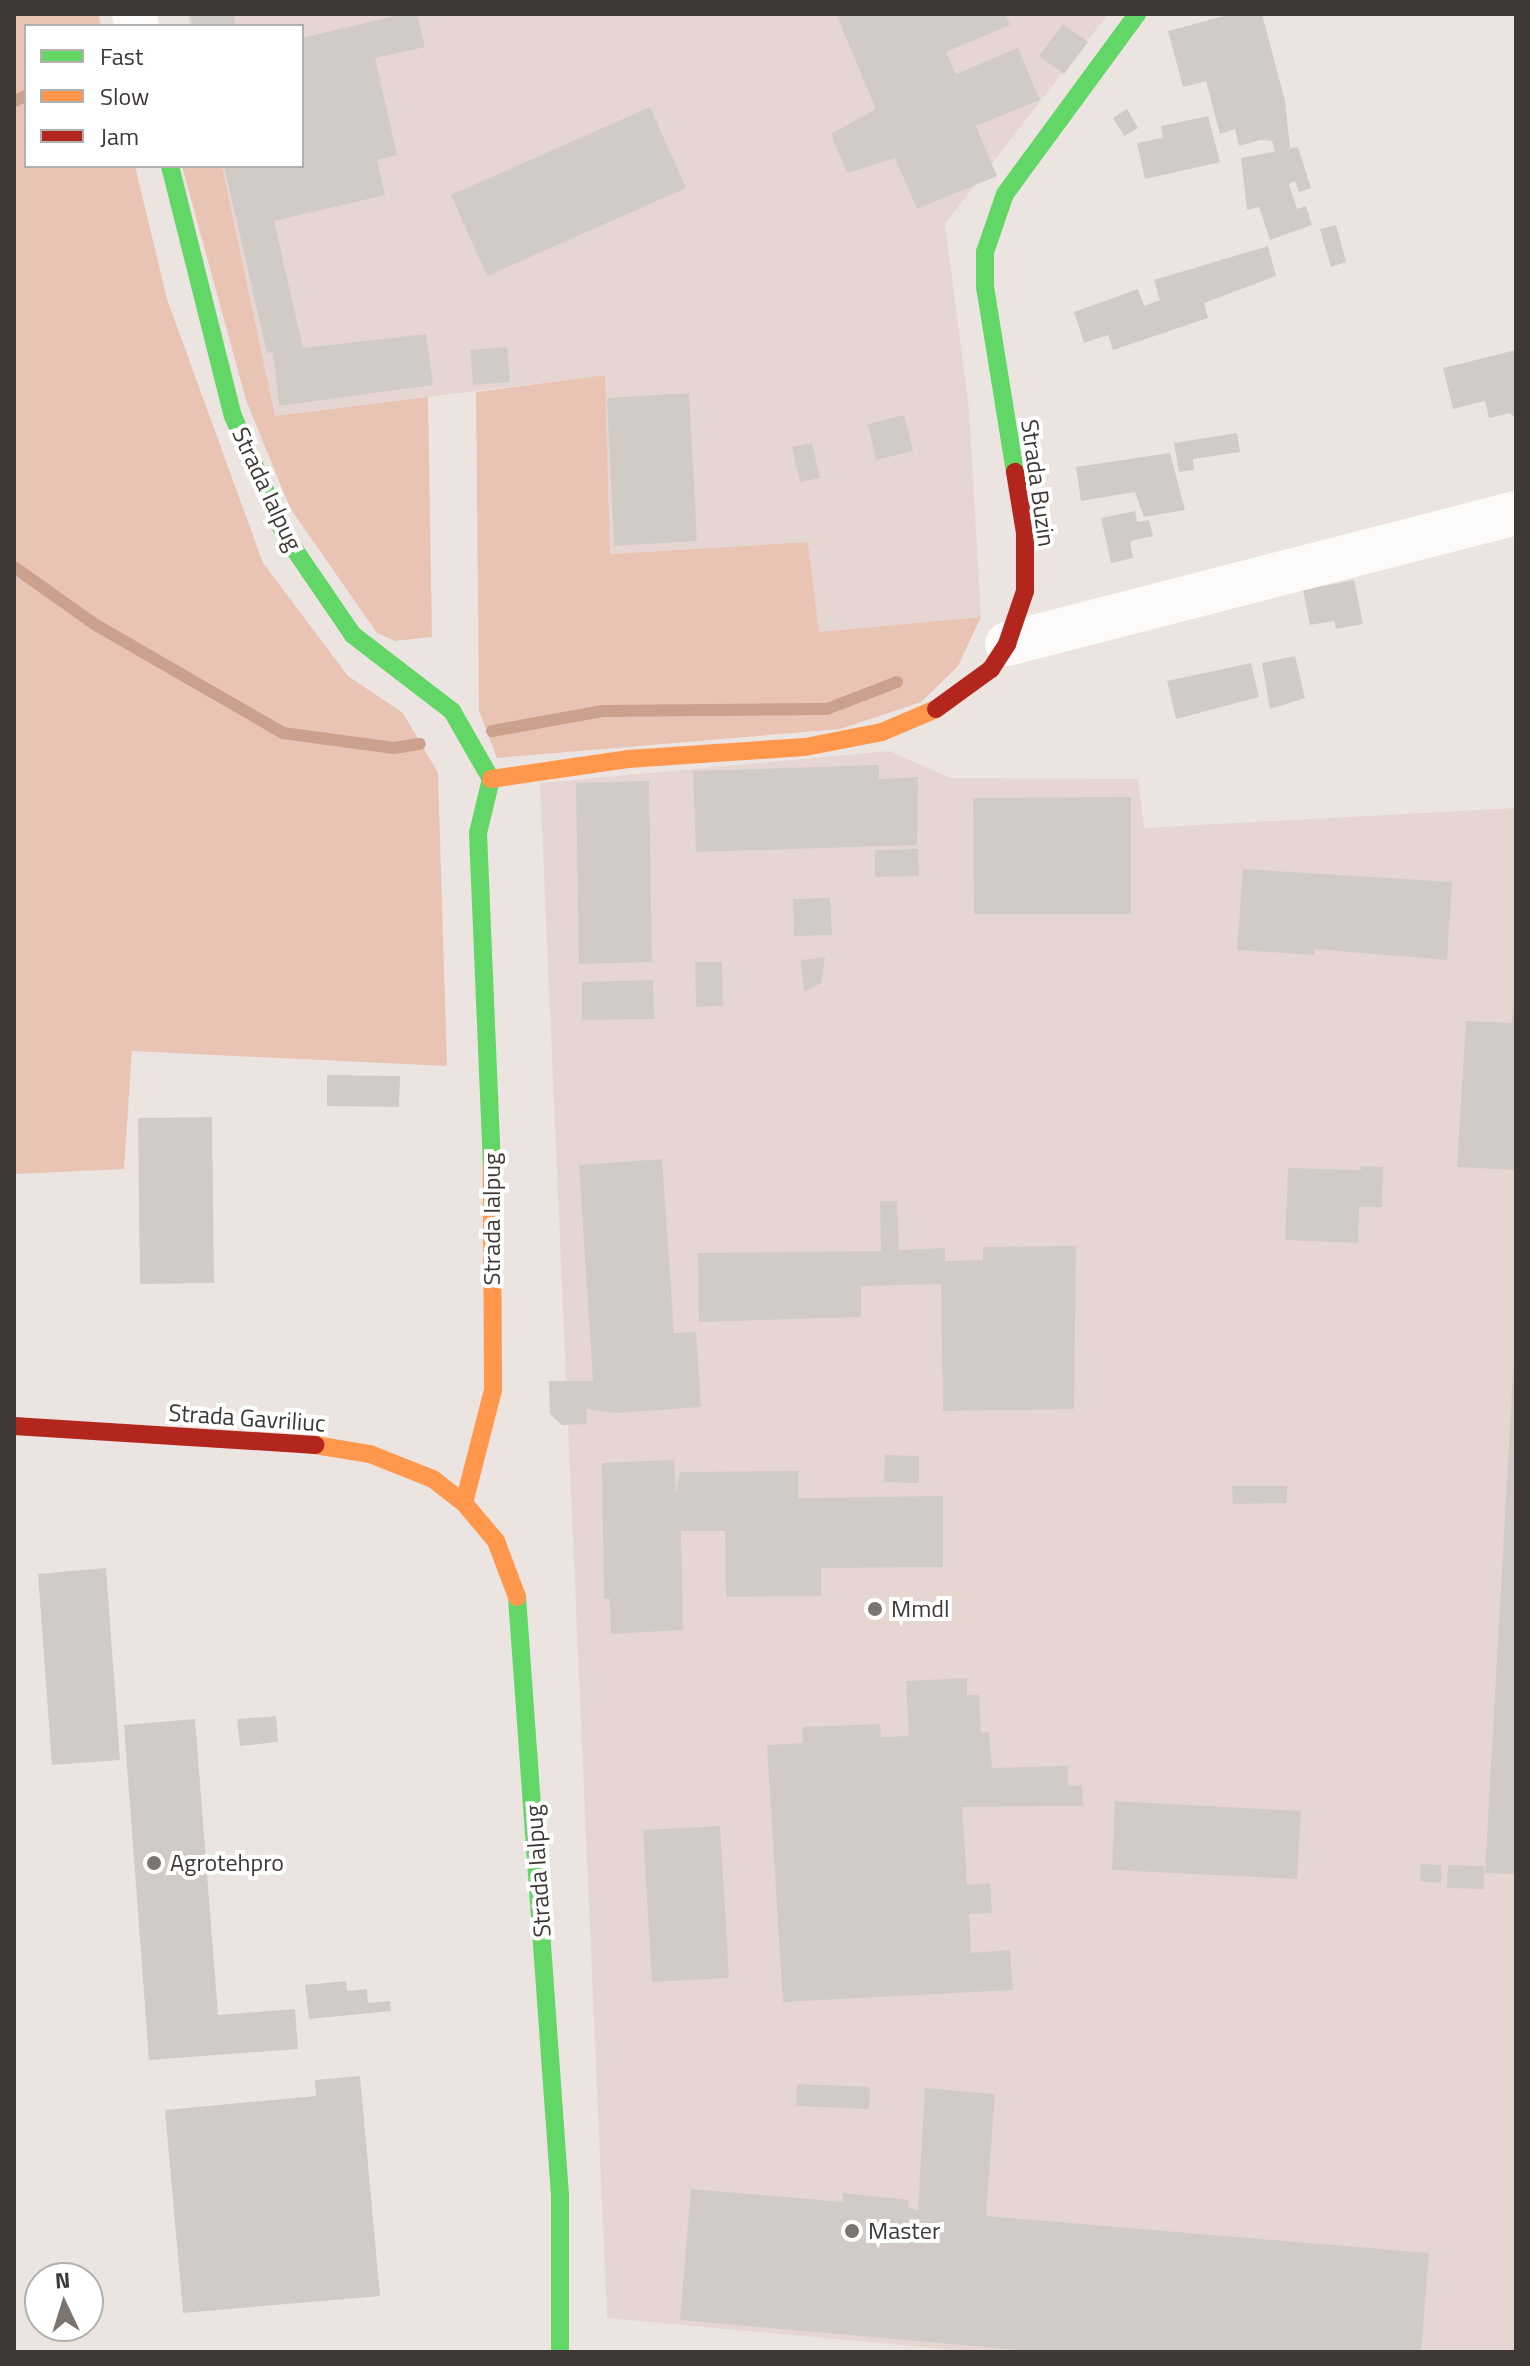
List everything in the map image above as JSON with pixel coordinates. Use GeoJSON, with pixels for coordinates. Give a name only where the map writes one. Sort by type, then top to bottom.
{"type":"FeatureCollection","features":[{"type":"Feature","properties":{"kind":"street","name":"Strada Buzin"},"geometry":{"type":"LineString","coordinates":[[491,779],[628,759],[805,747],[882,732],[942,707],[991,669],[1007,644],[1025,591],[1025,533],[989,317],[985,252],[1005,194],[1137,14]]}},
{"type":"Feature","properties":{"kind":"street","name":"Strada Ialpug"},"geometry":{"type":"LineString","coordinates":[[171,168],[233,416],[284,534],[353,635],[452,711],[491,779],[478,833],[491,1067],[493,1390],[464,1503],[496,1541],[516,1590],[559,2180],[560,2352]]}},
{"type":"Feature","properties":{"kind":"street"},"geometry":{"type":"LineString","coordinates":[[1007,644],[1516,513]]}},
{"type":"Feature","properties":{"kind":"street","name":"Strada Gavriliuc"},"geometry":{"type":"LineString","coordinates":[[14,1426],[306,1444],[370,1454],[433,1479],[464,1503]]}},
{"type":"Feature","properties":{"kind":"shaded area"},"geometry":{"type":"Polygon","coordinates":[[[14,14],[98,14],[100,24],[24,24],[24,168],[135,168],[167,299],[263,563],[348,676],[403,713],[438,773],[447,1066],[132,1051],[124,1169],[14,1174],[14,14]]]}},
{"type":"Feature","properties":{"kind":"shaded area"},"geometry":{"type":"Polygon","coordinates":[[[187,14],[1108,14],[945,224],[969,409],[981,617],[819,632],[808,542],[609,554],[605,375],[275,416],[222,168],[304,168],[304,24],[190,24],[187,14]]]}},
{"type":"Feature","properties":{"kind":"shaded area"},"geometry":{"type":"Polygon","coordinates":[[[183,168],[222,168],[275,416],[428,397],[432,637],[395,641],[377,633],[290,508],[246,400],[183,168]]]}},
{"type":"Feature","properties":{"kind":"shaded area"},"geometry":{"type":"Polygon","coordinates":[[[605,375],[610,554],[808,542],[819,632],[981,617],[958,666],[921,702],[840,729],[497,758],[479,711],[476,392],[605,375]]]}},
{"type":"Feature","properties":{"kind":"shaded area"},"geometry":{"type":"Polygon","coordinates":[[[890,751],[950,778],[1138,779],[1144,828],[1516,808],[1516,2352],[977,2352],[607,2318],[540,783],[890,751]]]}},
{"type":"Feature","properties":{"kind":"building"},"geometry":{"type":"Polygon","coordinates":[[[190,14],[233,14],[236,24],[192,24],[190,14]]]}},
{"type":"Feature","properties":{"kind":"building"},"geometry":{"type":"Polygon","coordinates":[[[403,14],[417,14],[425,47],[375,58],[397,155],[377,160],[385,195],[274,221],[303,348],[426,334],[433,385],[279,406],[273,352],[267,353],[224,168],[304,168],[304,38],[403,14]]]}},
{"type":"Feature","properties":{"kind":"building"},"geometry":{"type":"Polygon","coordinates":[[[836,14],[1005,14],[1010,25],[946,52],[956,74],[1018,48],[1040,100],[976,126],[997,176],[917,209],[895,158],[847,173],[831,134],[876,109],[836,14]]]}},
{"type":"Feature","properties":{"kind":"building"},"geometry":{"type":"Polygon","coordinates":[[[1232,14],[1262,14],[1285,101],[1290,148],[1275,152],[1272,141],[1261,140],[1239,146],[1235,129],[1220,134],[1206,81],[1183,87],[1168,31],[1232,14]]]}},
{"type":"Feature","properties":{"kind":"building"},"geometry":{"type":"Polygon","coordinates":[[[1063,24],[1088,42],[1064,74],[1039,56],[1063,24]]]}},
{"type":"Feature","properties":{"kind":"building"},"geometry":{"type":"Polygon","coordinates":[[[650,107],[686,188],[487,276],[451,195],[650,107]]]}},
{"type":"Feature","properties":{"kind":"building"},"geometry":{"type":"Polygon","coordinates":[[[1127,109],[1138,128],[1124,136],[1113,118],[1127,109]]]}},
{"type":"Feature","properties":{"kind":"building"},"geometry":{"type":"Polygon","coordinates":[[[1208,116],[1220,162],[1145,179],[1137,143],[1163,138],[1161,126],[1208,116]]]}},
{"type":"Feature","properties":{"kind":"building"},"geometry":{"type":"Polygon","coordinates":[[[1298,147],[1311,188],[1299,192],[1295,181],[1289,184],[1297,209],[1306,206],[1312,225],[1270,240],[1259,207],[1247,210],[1241,158],[1298,147]]]}},
{"type":"Feature","properties":{"kind":"building"},"geometry":{"type":"Polygon","coordinates":[[[1336,225],[1346,262],[1331,267],[1320,229],[1336,225]]]}},
{"type":"Feature","properties":{"kind":"building"},"geometry":{"type":"Polygon","coordinates":[[[1268,246],[1276,276],[1204,303],[1208,318],[1113,350],[1108,335],[1084,343],[1074,312],[1138,289],[1144,306],[1160,300],[1154,280],[1268,246]]]}},
{"type":"Feature","properties":{"kind":"building"},"geometry":{"type":"Polygon","coordinates":[[[507,347],[510,382],[473,385],[470,350],[507,347]]]}},
{"type":"Feature","properties":{"kind":"building"},"geometry":{"type":"Polygon","coordinates":[[[1516,350],[1516,418],[1510,413],[1489,418],[1485,401],[1453,409],[1443,368],[1516,350]]]}},
{"type":"Feature","properties":{"kind":"building"},"geometry":{"type":"Polygon","coordinates":[[[689,393],[697,541],[614,546],[607,398],[689,393]]]}},
{"type":"Feature","properties":{"kind":"building"},"geometry":{"type":"Polygon","coordinates":[[[904,415],[913,451],[876,460],[868,424],[904,415]]]}},
{"type":"Feature","properties":{"kind":"building"},"geometry":{"type":"Polygon","coordinates":[[[1237,433],[1240,452],[1193,459],[1194,470],[1179,472],[1174,443],[1237,433]]]}},
{"type":"Feature","properties":{"kind":"building"},"geometry":{"type":"Polygon","coordinates":[[[812,443],[820,478],[800,482],[792,447],[812,443]]]}},
{"type":"Feature","properties":{"kind":"building"},"geometry":{"type":"Polygon","coordinates":[[[1170,453],[1185,510],[1144,517],[1135,492],[1081,501],[1076,467],[1170,453]]]}},
{"type":"Feature","properties":{"kind":"building"},"geometry":{"type":"Polygon","coordinates":[[[1135,511],[1137,522],[1149,520],[1153,536],[1130,541],[1133,558],[1111,563],[1101,518],[1135,511]]]}},
{"type":"Feature","properties":{"kind":"building"},"geometry":{"type":"Polygon","coordinates":[[[1354,580],[1363,624],[1336,629],[1334,621],[1310,625],[1303,590],[1354,580]]]}},
{"type":"Feature","properties":{"kind":"building"},"geometry":{"type":"Polygon","coordinates":[[[1295,656],[1305,698],[1270,709],[1262,663],[1295,656]]]}},
{"type":"Feature","properties":{"kind":"building"},"geometry":{"type":"Polygon","coordinates":[[[1251,663],[1259,697],[1176,719],[1167,681],[1251,663]]]}},
{"type":"Feature","properties":{"kind":"building"},"geometry":{"type":"Polygon","coordinates":[[[879,765],[879,779],[918,777],[917,845],[696,852],[693,771],[879,765]]]}},
{"type":"Feature","properties":{"kind":"building"},"geometry":{"type":"Polygon","coordinates":[[[649,781],[652,962],[579,964],[576,783],[649,781]]]}},
{"type":"Feature","properties":{"kind":"building"},"geometry":{"type":"Polygon","coordinates":[[[1131,797],[1131,914],[974,914],[973,798],[1131,797]]]}},
{"type":"Feature","properties":{"kind":"building"},"geometry":{"type":"Polygon","coordinates":[[[918,849],[919,876],[875,877],[875,850],[918,849]]]}},
{"type":"Feature","properties":{"kind":"building"},"geometry":{"type":"Polygon","coordinates":[[[1243,869],[1452,882],[1447,960],[1315,949],[1315,955],[1237,950],[1243,869]]]}},
{"type":"Feature","properties":{"kind":"building"},"geometry":{"type":"Polygon","coordinates":[[[830,898],[832,935],[794,936],[793,899],[830,898]]]}},
{"type":"Feature","properties":{"kind":"building"},"geometry":{"type":"Polygon","coordinates":[[[825,957],[821,983],[804,992],[801,960],[825,957]]]}},
{"type":"Feature","properties":{"kind":"building"},"geometry":{"type":"Polygon","coordinates":[[[695,962],[722,962],[723,1006],[696,1007],[695,962]]]}},
{"type":"Feature","properties":{"kind":"building"},"geometry":{"type":"Polygon","coordinates":[[[653,980],[654,1019],[582,1020],[582,982],[653,980]]]}},
{"type":"Feature","properties":{"kind":"building"},"geometry":{"type":"Polygon","coordinates":[[[1514,996],[1516,1170],[1457,1167],[1466,1021],[1512,1023],[1514,996]]]}},
{"type":"Feature","properties":{"kind":"building"},"geometry":{"type":"Polygon","coordinates":[[[327,1075],[400,1076],[399,1107],[327,1106],[327,1075]]]}},
{"type":"Feature","properties":{"kind":"building"},"geometry":{"type":"Polygon","coordinates":[[[212,1117],[214,1283],[140,1284],[138,1118],[212,1117]]]}},
{"type":"Feature","properties":{"kind":"building"},"geometry":{"type":"Polygon","coordinates":[[[662,1159],[674,1333],[696,1332],[701,1407],[616,1413],[586,1409],[587,1424],[562,1425],[550,1414],[549,1381],[593,1381],[579,1165],[662,1159]]]}},
{"type":"Feature","properties":{"kind":"building"},"geometry":{"type":"Polygon","coordinates":[[[1361,1166],[1383,1167],[1382,1207],[1359,1207],[1358,1243],[1285,1240],[1288,1168],[1361,1170],[1361,1166]]]}},
{"type":"Feature","properties":{"kind":"building"},"geometry":{"type":"Polygon","coordinates":[[[880,1201],[897,1201],[899,1250],[945,1248],[945,1261],[983,1260],[983,1247],[1076,1246],[1074,1409],[943,1411],[941,1284],[861,1286],[861,1317],[699,1322],[698,1253],[881,1251],[880,1201]]]}},
{"type":"Feature","properties":{"kind":"building"},"geometry":{"type":"Polygon","coordinates":[[[1516,1355],[1516,1874],[1485,1873],[1516,1355]]]}},
{"type":"Feature","properties":{"kind":"building"},"geometry":{"type":"Polygon","coordinates":[[[885,1455],[919,1456],[919,1483],[884,1482],[885,1455]]]}},
{"type":"Feature","properties":{"kind":"building"},"geometry":{"type":"Polygon","coordinates":[[[674,1460],[676,1494],[680,1472],[798,1471],[798,1498],[943,1496],[943,1567],[821,1568],[821,1596],[726,1597],[725,1531],[681,1531],[683,1630],[611,1634],[610,1599],[604,1599],[602,1463],[674,1460]]]}},
{"type":"Feature","properties":{"kind":"building"},"geometry":{"type":"Polygon","coordinates":[[[1232,1486],[1287,1486],[1287,1503],[1233,1504],[1232,1486]]]}},
{"type":"Feature","properties":{"kind":"building"},"geometry":{"type":"Polygon","coordinates":[[[106,1568],[120,1760],[52,1765],[38,1574],[106,1568]]]}},
{"type":"Feature","properties":{"kind":"building"},"geometry":{"type":"Polygon","coordinates":[[[967,1678],[967,1695],[979,1695],[981,1733],[989,1732],[992,1768],[1068,1766],[1068,1786],[1082,1785],[1083,1806],[962,1807],[967,1885],[990,1883],[992,1913],[969,1914],[971,1953],[1010,1950],[1013,1990],[783,2002],[767,1745],[803,1743],[802,1727],[880,1724],[881,1737],[909,1736],[906,1681],[967,1678]]]}},
{"type":"Feature","properties":{"kind":"building"},"geometry":{"type":"Polygon","coordinates":[[[276,1716],[278,1742],[240,1746],[237,1719],[276,1716]]]}},
{"type":"Feature","properties":{"kind":"building"},"geometry":{"type":"Polygon","coordinates":[[[195,1719],[218,2015],[295,2009],[298,2049],[149,2060],[124,1725],[195,1719]]]}},
{"type":"Feature","properties":{"kind":"building"},"geometry":{"type":"Polygon","coordinates":[[[1115,1801],[1301,1811],[1297,1879],[1112,1870],[1115,1801]]]}},
{"type":"Feature","properties":{"kind":"building"},"geometry":{"type":"Polygon","coordinates":[[[720,1826],[729,1978],[652,1982],[643,1830],[720,1826]]]}},
{"type":"Feature","properties":{"kind":"building"},"geometry":{"type":"Polygon","coordinates":[[[1421,1864],[1442,1865],[1441,1883],[1420,1881],[1421,1864]]]}},
{"type":"Feature","properties":{"kind":"building"},"geometry":{"type":"Polygon","coordinates":[[[1448,1865],[1484,1866],[1484,1889],[1447,1888],[1448,1865]]]}},
{"type":"Feature","properties":{"kind":"building"},"geometry":{"type":"Polygon","coordinates":[[[346,1981],[347,1991],[367,1989],[368,2003],[390,2001],[391,2011],[309,2019],[305,1985],[346,1981]]]}},
{"type":"Feature","properties":{"kind":"building"},"geometry":{"type":"Polygon","coordinates":[[[360,2076],[380,2296],[183,2313],[165,2110],[316,2096],[315,2080],[360,2076]]]}},
{"type":"Feature","properties":{"kind":"building"},"geometry":{"type":"Polygon","coordinates":[[[797,2084],[870,2087],[869,2109],[796,2106],[797,2084]]]}},
{"type":"Feature","properties":{"kind":"building"},"geometry":{"type":"Polygon","coordinates":[[[925,2088],[995,2094],[986,2216],[1429,2253],[1421,2352],[1040,2352],[680,2320],[691,2189],[843,2202],[843,2193],[909,2200],[908,2208],[918,2210],[925,2088]]]}},
{"type":"Feature","properties":{"kind":"waterway"},"geometry":{"type":"LineString","coordinates":[[14,101],[24,97]]}},
{"type":"Feature","properties":{"kind":"waterway"},"geometry":{"type":"LineString","coordinates":[[14,567],[96,625],[283,733],[394,748],[420,744]]}},
{"type":"Feature","properties":{"kind":"waterway"},"geometry":{"type":"LineString","coordinates":[[492,731],[602,711],[827,709],[897,682]]}},
{"type":"Feature","properties":{"kind":"traffic: fast"},"geometry":{"type":"LineString","coordinates":[[1015,472],[985,287],[985,252],[1005,194],[1137,14]]}},
{"type":"Feature","properties":{"kind":"traffic: fast"},"geometry":{"type":"LineString","coordinates":[[171,168],[233,416],[284,534],[353,635],[452,711],[491,779]]}},
{"type":"Feature","properties":{"kind":"traffic: fast"},"geometry":{"type":"LineString","coordinates":[[491,779],[478,833],[492,1168]]}},
{"type":"Feature","properties":{"kind":"traffic: fast"},"geometry":{"type":"LineString","coordinates":[[517,1597],[560,2195],[560,2352]]}},
{"type":"Feature","properties":{"kind":"traffic: slow"},"geometry":{"type":"LineString","coordinates":[[491,779],[628,759],[805,747],[882,732],[936,709]]}},
{"type":"Feature","properties":{"kind":"traffic: slow"},"geometry":{"type":"LineString","coordinates":[[464,1503],[493,1390],[492,1168]]}},
{"type":"Feature","properties":{"kind":"traffic: slow"},"geometry":{"type":"LineString","coordinates":[[315,1445],[370,1454],[433,1479],[464,1503],[496,1541],[517,1597]]}},
{"type":"Feature","properties":{"kind":"traffic: jam"},"geometry":{"type":"LineString","coordinates":[[936,709],[991,669],[1007,644],[1025,591],[1025,533],[1015,472]]}},
{"type":"Feature","properties":{"kind":"traffic: jam"},"geometry":{"type":"LineString","coordinates":[[14,1426],[315,1445]]}},
{"type":"Feature","properties":{"kind":"place","name":"Mmdl"},"geometry":{"type":"Point","coordinates":[875,1609]}},
{"type":"Feature","properties":{"kind":"place","name":"Agrotehpro"},"geometry":{"type":"Point","coordinates":[154,1863]}},
{"type":"Feature","properties":{"kind":"place","name":"Master"},"geometry":{"type":"Point","coordinates":[852,2231]}}]}
